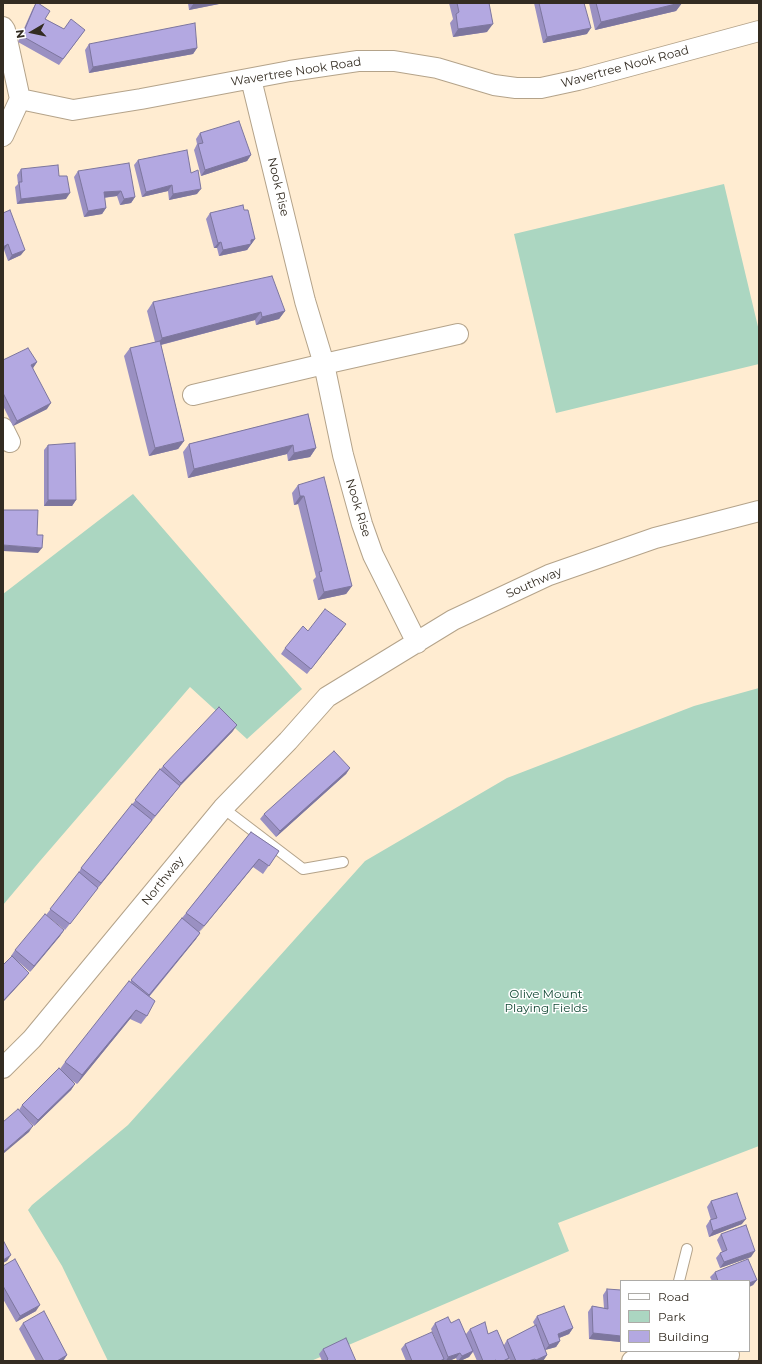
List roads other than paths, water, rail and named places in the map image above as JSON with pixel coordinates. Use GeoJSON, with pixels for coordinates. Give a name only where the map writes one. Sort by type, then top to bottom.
{"type":"FeatureCollection","features":[{"type":"Feature","properties":{"kind":"street"},"geometry":{"type":"LineString","coordinates":[[3,27],[20,99],[3,136]]}},
{"type":"Feature","properties":{"kind":"street","name":"Wavertree Nook Road"},"geometry":{"type":"LineString","coordinates":[[20,99],[73,110],[252,78],[358,61],[394,61],[437,68],[494,85],[516,88],[541,88],[593,76],[759,31]]}},
{"type":"Feature","properties":{"kind":"street","name":"Nook Rise"},"geometry":{"type":"LineString","coordinates":[[252,78],[305,301],[324,364],[343,455],[362,524],[373,555],[417,643]]}},
{"type":"Feature","properties":{"kind":"street"},"geometry":{"type":"LineString","coordinates":[[193,395],[458,334]]}},
{"type":"Feature","properties":{"kind":"street","name":"Southway"},"geometry":{"type":"LineString","coordinates":[[327,697],[453,620],[549,575],[655,538],[759,512]]}},
{"type":"Feature","properties":{"kind":"street","name":"Northway"},"geometry":{"type":"LineString","coordinates":[[3,1068],[32,1039],[222,808],[288,740],[327,697]]}},
{"type":"Feature","properties":{"kind":"street"},"geometry":{"type":"LineString","coordinates":[[632,1361],[676,1361],[729,1355]]}},
{"type":"Feature","properties":{"kind":"lane"},"geometry":{"type":"LineString","coordinates":[[222,808],[303,869],[343,862]]}},
{"type":"Feature","properties":{"kind":"lane"},"geometry":{"type":"LineString","coordinates":[[679,1280],[687,1249]]}},
{"type":"Feature","properties":{"kind":"park label","name":"Olive Mount Playing Fields"},"geometry":{"type":"Point","coordinates":[546,1001]}}]}
